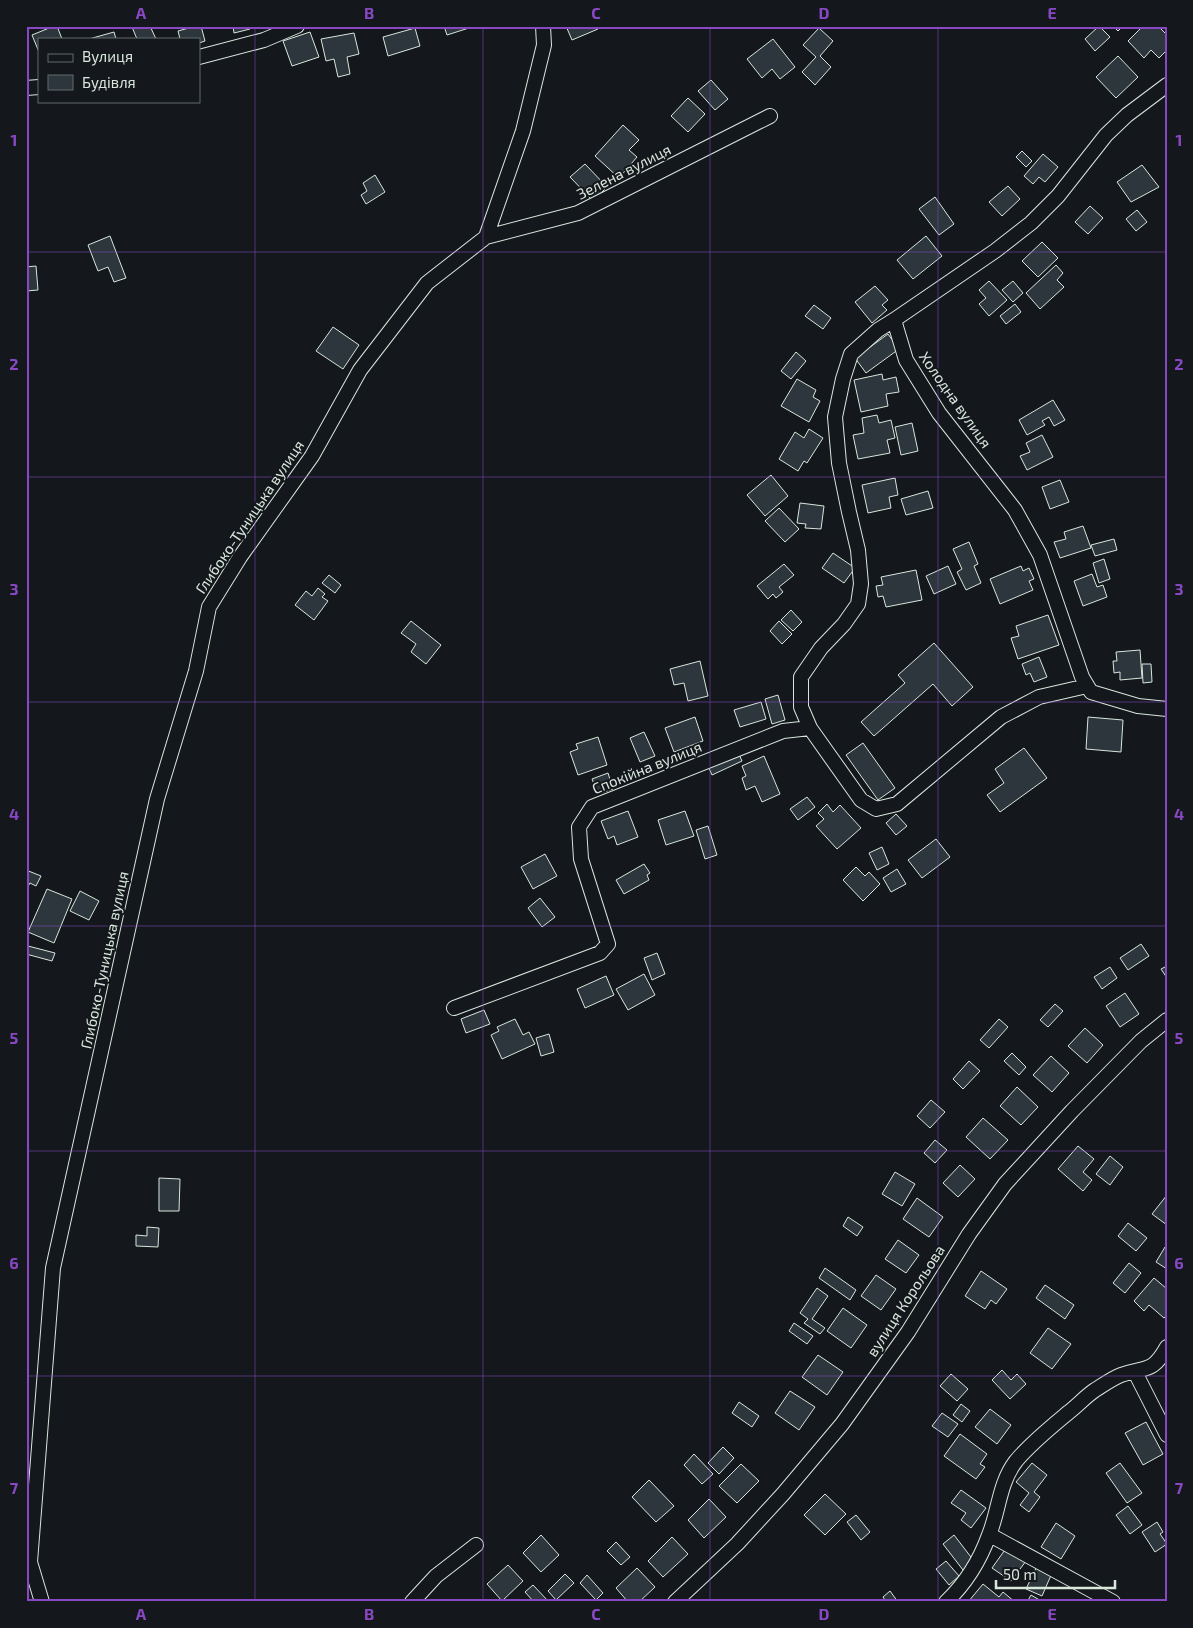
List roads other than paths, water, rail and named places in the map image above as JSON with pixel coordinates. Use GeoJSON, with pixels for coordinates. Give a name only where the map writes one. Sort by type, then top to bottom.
{"type":"FeatureCollection","features":[{"type":"Feature","properties":{"kind":"street"},"geometry":{"type":"LineString","coordinates":[[200,57],[264,40],[297,26]]}},
{"type":"Feature","properties":{"kind":"street"},"geometry":{"type":"LineString","coordinates":[[486,237],[523,131],[544,45],[542,26]]}},
{"type":"Feature","properties":{"kind":"street"},"geometry":{"type":"LineString","coordinates":[[1167,85],[1127,115],[1106,135],[1063,190],[1031,223],[995,251],[878,330],[851,354],[835,417],[839,463],[858,550],[861,584],[858,604],[844,624],[821,648],[801,677],[801,707],[810,728],[861,800],[876,809],[897,804],[1001,717],[1039,697],[1087,686],[1091,692],[1138,706],[1167,709]]}},
{"type":"Feature","properties":{"kind":"street","name":"Зелена вулиця"},"geometry":{"type":"LineString","coordinates":[[360,370],[426,283],[486,237],[578,213],[770,116]]}},
{"type":"Feature","properties":{"kind":"street","name":"Холодна вулиця"},"geometry":{"type":"LineString","coordinates":[[894,320],[906,360],[940,413],[1015,510],[1040,555],[1082,677],[1087,686]]}},
{"type":"Feature","properties":{"kind":"street","name":"Глибоко-Туницька вулиця"},"geometry":{"type":"LineString","coordinates":[[42,1602],[30,1562],[53,1268],[157,799],[196,671],[209,608],[240,556],[312,456],[360,370]]}},
{"type":"Feature","properties":{"kind":"street","name":"Спокійна вулиця"},"geometry":{"type":"LineString","coordinates":[[454,1008],[600,954],[608,944],[581,858],[579,827],[592,807],[783,731],[810,728]]}},
{"type":"Feature","properties":{"kind":"street","name":"вулиця Корольова"},"geometry":{"type":"LineString","coordinates":[[675,1602],[737,1544],[783,1494],[842,1424],[908,1332],[969,1234],[1005,1184],[1072,1111],[1141,1041],[1167,1020]]}},
{"type":"Feature","properties":{"kind":"street"},"geometry":{"type":"LineString","coordinates":[[946,1602],[958,1592],[990,1535],[997,1502],[1005,1481],[1016,1462],[1046,1431],[1093,1391],[1121,1375],[1135,1372],[1158,1362],[1167,1347]]}},
{"type":"Feature","properties":{"kind":"street"},"geometry":{"type":"LineString","coordinates":[[1135,1372],[1167,1434]]}},
{"type":"Feature","properties":{"kind":"street"},"geometry":{"type":"LineString","coordinates":[[990,1535],[1113,1602]]}},
{"type":"Feature","properties":{"kind":"street"},"geometry":{"type":"LineString","coordinates":[[412,1602],[436,1576],[476,1544]]}}]}
